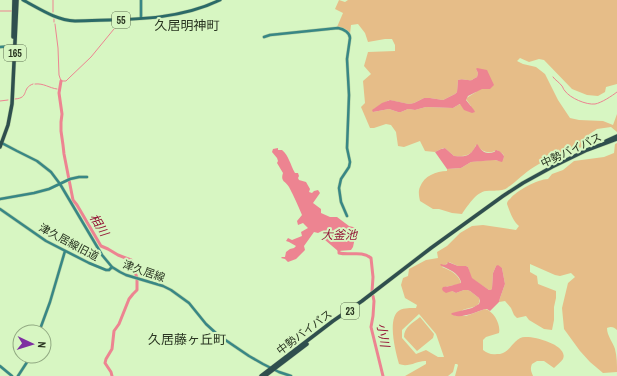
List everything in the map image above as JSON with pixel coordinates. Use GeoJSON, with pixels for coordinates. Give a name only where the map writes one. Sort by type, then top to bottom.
{"type":"FeatureCollection","features":[{"type":"Feature","properties":{"kind":"highway","name":"165"},"geometry":{"type":"LineString","coordinates":[[0,143],[10,108],[16,0]]}},
{"type":"Feature","properties":{"kind":"highway","name":"165"},"geometry":{"type":"LineString","coordinates":[[0,143],[8,125],[12,104],[16,0]]}},
{"type":"Feature","properties":{"kind":"highway"},"geometry":{"type":"LineString","coordinates":[[587,150],[617,136]]}},
{"type":"Feature","properties":{"kind":"highway","name":"中勢バイパス"},"geometry":{"type":"LineString","coordinates":[[261,376],[273,369],[503,196],[552,167],[587,150],[616,140]]}},
{"type":"Feature","properties":{"kind":"highway","name":"中勢バイパス"},"geometry":{"type":"LineString","coordinates":[[266,376],[273,369]]}},
{"type":"Feature","properties":{"kind":"main road","name":"55"},"geometry":{"type":"LineString","coordinates":[[23,0],[51,15],[66,20],[75,21],[172,15],[187,12],[220,0]]}},
{"type":"Feature","properties":{"kind":"street"},"geometry":{"type":"LineString","coordinates":[[141,0],[141,18]]}},
{"type":"Feature","properties":{"kind":"street"},"geometry":{"type":"LineString","coordinates":[[264,36],[338,28],[350,35],[347,60],[349,95],[347,148],[350,162],[349,167],[341,179],[339,188],[341,202],[347,216]]}},
{"type":"Feature","properties":{"kind":"street"},"geometry":{"type":"LineString","coordinates":[[0,47],[13,46]]}},
{"type":"Feature","properties":{"kind":"street","name":"津久居線"},"geometry":{"type":"LineString","coordinates":[[0,143],[42,164],[51,172],[60,184],[102,255],[112,267],[122,273],[163,286],[174,292],[188,303],[212,330],[249,356],[273,369],[291,376]]}},
{"type":"Feature","properties":{"kind":"street"},"geometry":{"type":"LineString","coordinates":[[0,198],[34,193],[60,184],[69,179],[87,177]]}},
{"type":"Feature","properties":{"kind":"street","name":"津久居線旧道"},"geometry":{"type":"LineString","coordinates":[[0,209],[46,241],[65,251],[106,270],[109,270],[112,267]]}},
{"type":"Feature","properties":{"kind":"street"},"geometry":{"type":"LineString","coordinates":[[42,324],[65,251]]}},
{"type":"Feature","properties":{"kind":"street"},"geometry":{"type":"LineString","coordinates":[[18,376],[26,364]]}},
{"type":"Feature","properties":{"kind":"street"},"geometry":{"type":"LineString","coordinates":[[0,366],[12,376]]}},
{"type":"Feature","properties":{"kind":"shaded area"},"geometry":{"type":"Polygon","coordinates":[[[339,0],[345,2],[348,0],[617,0],[617,84],[606,87],[605,92],[598,96],[587,95],[572,89],[544,60],[539,59],[529,62],[520,58],[517,61],[536,67],[545,74],[558,100],[570,118],[603,121],[613,125],[617,114],[617,132],[611,127],[597,129],[588,135],[582,147],[539,164],[530,169],[505,189],[482,192],[472,200],[462,214],[433,209],[420,201],[419,197],[420,187],[427,177],[435,173],[447,171],[447,169],[461,168],[471,162],[503,160],[504,156],[497,150],[485,152],[476,145],[470,154],[464,156],[454,156],[445,148],[435,152],[425,151],[420,141],[404,147],[398,146],[396,132],[391,125],[386,124],[370,128],[361,107],[365,103],[363,81],[371,74],[364,66],[368,52],[395,51],[395,45],[392,39],[368,42],[365,33],[358,24],[351,25],[350,34],[337,27],[343,13],[335,9],[339,0]],[[476,69],[478,73],[477,77],[472,80],[458,80],[457,92],[443,100],[424,98],[409,104],[389,100],[374,109],[373,112],[389,109],[401,112],[408,109],[415,110],[426,107],[453,108],[461,104],[471,106],[466,99],[476,92],[480,69],[476,69]]]}},
{"type":"Feature","properties":{"kind":"shaded area"},"geometry":{"type":"Polygon","coordinates":[[[617,143],[617,330],[612,327],[607,328],[608,334],[615,349],[617,358],[617,372],[603,373],[580,351],[564,329],[562,308],[568,283],[575,277],[571,273],[560,276],[555,275],[530,264],[530,272],[537,276],[538,284],[556,291],[552,330],[544,329],[529,320],[526,316],[517,318],[505,301],[499,302],[505,284],[502,268],[496,266],[493,273],[492,288],[489,290],[471,278],[468,267],[458,266],[449,262],[442,267],[457,275],[461,284],[446,286],[456,293],[464,290],[470,291],[479,298],[479,304],[463,310],[454,316],[466,316],[485,309],[494,315],[498,322],[499,333],[486,337],[483,340],[483,350],[491,354],[502,354],[518,339],[529,337],[550,342],[561,350],[563,359],[554,368],[544,361],[537,361],[531,366],[533,376],[455,376],[458,365],[455,364],[453,372],[448,376],[405,376],[426,364],[426,361],[410,365],[399,364],[394,344],[393,327],[396,314],[402,309],[416,308],[417,305],[405,298],[401,285],[403,278],[408,276],[409,269],[426,260],[438,258],[437,252],[447,246],[460,233],[472,226],[483,225],[516,230],[519,226],[513,219],[507,204],[508,200],[522,189],[533,183],[548,179],[552,174],[563,170],[574,161],[604,157],[614,153],[615,144],[617,143]],[[419,314],[402,330],[402,338],[416,354],[426,350],[438,357],[444,357],[436,334],[419,314]]]}},
{"type":"Feature","properties":{"kind":"shaded area"},"geometry":{"type":"Polygon","coordinates":[[[420,317],[434,334],[433,338],[417,351],[404,337],[404,334],[407,328],[420,317]]]}},
{"type":"Feature","properties":{"kind":"water"},"geometry":{"type":"Polygon","coordinates":[[[477,68],[487,70],[494,85],[490,89],[482,89],[468,96],[466,100],[475,112],[472,113],[464,110],[460,104],[453,108],[426,107],[415,110],[408,109],[401,112],[389,109],[373,112],[372,110],[382,103],[390,100],[409,104],[424,98],[443,100],[457,92],[458,80],[472,80],[477,77],[477,68]]]}},
{"type":"Feature","properties":{"kind":"water"},"geometry":{"type":"Polygon","coordinates":[[[477,144],[482,151],[486,153],[491,153],[496,150],[500,151],[504,156],[502,162],[495,160],[471,162],[461,168],[447,169],[435,152],[445,148],[454,156],[466,156],[477,144]]]}},
{"type":"Feature","properties":{"kind":"water","name":"大釜池"},"geometry":{"type":"Polygon","coordinates":[[[278,148],[278,150],[282,150],[286,155],[295,173],[298,173],[299,180],[306,182],[310,189],[309,192],[312,193],[318,190],[320,193],[313,203],[321,209],[321,213],[330,217],[337,217],[349,226],[357,228],[351,250],[338,251],[325,240],[326,235],[322,231],[318,233],[314,232],[304,246],[305,250],[296,259],[288,262],[281,258],[285,257],[286,252],[296,246],[286,241],[288,238],[292,240],[302,236],[301,232],[308,228],[303,223],[298,225],[297,221],[302,215],[288,185],[282,178],[283,173],[277,163],[277,158],[272,152],[273,149],[278,148]]]}},
{"type":"Feature","properties":{"kind":"water"},"geometry":{"type":"Polygon","coordinates":[[[448,262],[458,266],[468,267],[472,278],[489,290],[492,288],[493,273],[496,266],[498,265],[502,268],[505,284],[499,302],[490,311],[485,309],[463,316],[454,316],[451,314],[472,308],[479,304],[480,301],[479,298],[467,290],[456,293],[452,291],[446,293],[443,291],[443,287],[461,283],[456,274],[440,265],[447,264],[448,262]]]}},
{"type":"Feature","properties":{"kind":"waterway"},"geometry":{"type":"LineString","coordinates":[[53,0],[53,12]]}},
{"type":"Feature","properties":{"kind":"waterway"},"geometry":{"type":"LineString","coordinates":[[0,11],[12,11]]}},
{"type":"Feature","properties":{"kind":"waterway"},"geometry":{"type":"LineString","coordinates":[[116,28],[121,22]]}},
{"type":"Feature","properties":{"kind":"waterway"},"geometry":{"type":"LineString","coordinates":[[55,24],[59,75],[61,81],[66,81],[91,57],[114,29]]}},
{"type":"Feature","properties":{"kind":"waterway"},"geometry":{"type":"LineString","coordinates":[[553,77],[562,86],[567,94],[578,100],[591,104],[595,104],[606,99],[617,92]]}},
{"type":"Feature","properties":{"kind":"waterway","name":"相川"},"geometry":{"type":"LineString","coordinates":[[61,81],[59,93],[62,114],[61,131],[73,200],[101,246],[131,260],[137,278],[137,290],[129,299],[119,324],[114,331],[112,349],[106,359],[105,363],[112,376]]}},
{"type":"Feature","properties":{"kind":"waterway"},"geometry":{"type":"LineString","coordinates":[[15,99],[22,97],[27,88],[33,84]]}},
{"type":"Feature","properties":{"kind":"waterway"},"geometry":{"type":"LineString","coordinates":[[35,84],[41,84],[57,89]]}},
{"type":"Feature","properties":{"kind":"waterway"},"geometry":{"type":"LineString","coordinates":[[0,101],[8,100]]}},
{"type":"Feature","properties":{"kind":"waterway","name":"小川"},"geometry":{"type":"LineString","coordinates":[[339,248],[339,253],[363,254],[371,258],[373,277],[372,292]]}},
{"type":"Feature","properties":{"kind":"waterway","name":"小川"},"geometry":{"type":"LineString","coordinates":[[373,296],[374,301],[371,327],[383,376]]}},
{"type":"Feature","properties":{"kind":"district","name":"久居明神町"},"geometry":{"type":"Point","coordinates":[187,25]}},
{"type":"Feature","properties":{"kind":"district","name":"久居藤ヶ丘町"},"geometry":{"type":"Point","coordinates":[187,339]}}]}
